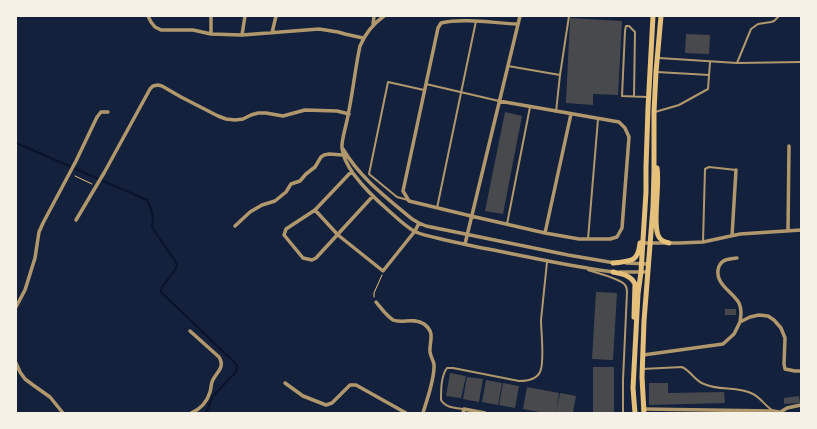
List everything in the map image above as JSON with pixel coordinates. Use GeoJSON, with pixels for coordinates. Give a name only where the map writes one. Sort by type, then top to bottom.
{"type":"FeatureCollection","features":[{"type":"Feature","properties":{"kind":"main road"},"geometry":{"type":"LineString","coordinates":[[635,413],[633,388],[634,366],[638,294],[642,264],[646,192],[648,96],[654,16]]}},
{"type":"Feature","properties":{"kind":"main road"},"geometry":{"type":"LineString","coordinates":[[644,411],[642,369],[644,321],[653,207],[654,112],[661,16]]}},
{"type":"Feature","properties":{"kind":"main road"},"geometry":{"type":"LineString","coordinates":[[654,153],[658,184],[656,229],[658,236],[662,241],[669,243]]}},
{"type":"Feature","properties":{"kind":"main road"},"geometry":{"type":"LineString","coordinates":[[613,263],[629,261],[637,256],[646,167]]}},
{"type":"Feature","properties":{"kind":"main road"},"geometry":{"type":"LineString","coordinates":[[613,272],[625,274],[630,277],[635,284],[633,331],[634,366]]}},
{"type":"Feature","properties":{"kind":"street"},"geometry":{"type":"LineString","coordinates":[[148,16],[155,27],[161,30],[169,31],[193,30],[211,34],[242,35],[319,30],[338,32],[363,38]]}},
{"type":"Feature","properties":{"kind":"street"},"geometry":{"type":"LineString","coordinates":[[211,16],[211,34]]}},
{"type":"Feature","properties":{"kind":"street"},"geometry":{"type":"LineString","coordinates":[[242,35],[245,16]]}},
{"type":"Feature","properties":{"kind":"street"},"geometry":{"type":"LineString","coordinates":[[272,33],[276,16]]}},
{"type":"Feature","properties":{"kind":"street"},"geometry":{"type":"LineString","coordinates":[[373,25],[374,16]]}},
{"type":"Feature","properties":{"kind":"street"},"geometry":{"type":"LineString","coordinates":[[384,16],[373,25],[363,38],[358,56],[349,114],[341,146],[343,155],[352,171],[373,196],[415,231],[424,235],[547,262],[582,268],[613,272],[647,272]]}},
{"type":"Feature","properties":{"kind":"street"},"geometry":{"type":"LineString","coordinates":[[465,244],[520,16]]}},
{"type":"Feature","properties":{"kind":"street"},"geometry":{"type":"LineString","coordinates":[[499,101],[619,122],[625,128],[629,137],[622,228],[617,237],[610,239],[579,239],[545,233],[409,201],[403,191],[438,28],[441,23],[449,21],[476,21],[517,24]]}},
{"type":"Feature","properties":{"kind":"street"},"geometry":{"type":"LineString","coordinates":[[76,220],[153,86],[162,86],[226,119],[243,119],[258,113],[283,116],[305,110],[337,111],[349,114]]}},
{"type":"Feature","properties":{"kind":"street"},"geometry":{"type":"LineString","coordinates":[[16,307],[25,290],[35,258],[39,232],[97,117],[101,112],[108,112]]}},
{"type":"Feature","properties":{"kind":"street"},"geometry":{"type":"LineString","coordinates":[[545,233],[571,114]]}},
{"type":"Feature","properties":{"kind":"street"},"geometry":{"type":"LineString","coordinates":[[341,146],[357,169],[370,184],[412,219],[426,226],[613,263],[648,264]]}},
{"type":"Feature","properties":{"kind":"street"},"geometry":{"type":"LineString","coordinates":[[788,231],[789,146]]}},
{"type":"Feature","properties":{"kind":"street"},"geometry":{"type":"LineString","coordinates":[[235,226],[250,212],[262,205],[275,201],[286,192],[291,184],[300,181],[315,167],[324,155],[343,155]]}},
{"type":"Feature","properties":{"kind":"street"},"geometry":{"type":"LineString","coordinates":[[732,236],[736,170]]}},
{"type":"Feature","properties":{"kind":"street"},"geometry":{"type":"LineString","coordinates":[[352,171],[315,210],[286,229],[284,235],[303,258],[308,260],[316,258],[373,196]]}},
{"type":"Feature","properties":{"kind":"street"},"geometry":{"type":"LineString","coordinates":[[315,210],[338,235],[383,271],[415,231],[419,223]]}},
{"type":"Feature","properties":{"kind":"street"},"geometry":{"type":"LineString","coordinates":[[643,243],[703,242],[740,234],[801,230]]}},
{"type":"Feature","properties":{"kind":"street"},"geometry":{"type":"LineString","coordinates":[[643,355],[723,344],[734,334],[740,322],[742,312],[739,303],[722,284],[718,274],[721,262],[737,258]]}},
{"type":"Feature","properties":{"kind":"street"},"geometry":{"type":"LineString","coordinates":[[376,302],[392,319],[400,321],[417,321],[428,328],[430,332],[432,339],[430,353],[434,371],[423,413]]}},
{"type":"Feature","properties":{"kind":"street"},"geometry":{"type":"LineString","coordinates":[[740,322],[750,317],[759,315],[768,316],[774,320],[781,328],[785,338],[785,369],[801,371]]}},
{"type":"Feature","properties":{"kind":"street"},"geometry":{"type":"LineString","coordinates":[[190,331],[219,356],[222,364],[219,372],[214,377],[206,401],[201,408],[192,413]]}},
{"type":"Feature","properties":{"kind":"street"},"geometry":{"type":"LineString","coordinates":[[16,363],[25,379],[50,397],[63,413]]}},
{"type":"Feature","properties":{"kind":"street"},"geometry":{"type":"LineString","coordinates":[[285,383],[303,396],[326,404],[332,403],[350,385],[356,385],[406,413]]}},
{"type":"Feature","properties":{"kind":"street"},"geometry":{"type":"LineString","coordinates":[[644,411],[773,411],[780,413],[787,408],[801,405]]}},
{"type":"Feature","properties":{"kind":"street"},"geometry":{"type":"LineString","coordinates":[[464,411],[485,413]]}},
{"type":"Feature","properties":{"kind":"lane"},"geometry":{"type":"LineString","coordinates":[[556,112],[568,16]]}},
{"type":"Feature","properties":{"kind":"lane"},"geometry":{"type":"LineString","coordinates":[[737,63],[751,29],[758,24],[774,21],[779,16]]}},
{"type":"Feature","properties":{"kind":"lane"},"geometry":{"type":"LineString","coordinates":[[437,208],[476,21]]}},
{"type":"Feature","properties":{"kind":"lane"},"geometry":{"type":"LineString","coordinates":[[634,96],[635,32],[629,26],[626,26],[622,96],[634,96],[648,96]]}},
{"type":"Feature","properties":{"kind":"lane"},"geometry":{"type":"LineString","coordinates":[[658,58],[737,63],[801,62]]}},
{"type":"Feature","properties":{"kind":"lane"},"geometry":{"type":"LineString","coordinates":[[654,112],[679,105],[708,89],[710,62]]}},
{"type":"Feature","properties":{"kind":"lane"},"geometry":{"type":"LineString","coordinates":[[508,66],[560,75]]}},
{"type":"Feature","properties":{"kind":"lane"},"geometry":{"type":"LineString","coordinates":[[656,72],[709,75]]}},
{"type":"Feature","properties":{"kind":"lane"},"geometry":{"type":"LineString","coordinates":[[409,201],[397,197],[369,174],[388,82],[424,90]]}},
{"type":"Feature","properties":{"kind":"lane"},"geometry":{"type":"LineString","coordinates":[[426,84],[499,101]]}},
{"type":"Feature","properties":{"kind":"lane"},"geometry":{"type":"LineString","coordinates":[[507,224],[530,106]]}},
{"type":"Feature","properties":{"kind":"lane"},"geometry":{"type":"LineString","coordinates":[[588,239],[598,119]]}},
{"type":"Feature","properties":{"kind":"lane"},"geometry":{"type":"LineString","coordinates":[[703,242],[705,169],[709,167],[736,170]]}},
{"type":"Feature","properties":{"kind":"lane"},"geometry":{"type":"LineString","coordinates":[[464,411],[445,405],[440,400],[444,373],[447,368],[519,382],[529,381],[535,378],[540,372],[542,365],[541,321],[547,262]]}},
{"type":"Feature","properties":{"kind":"lane"},"geometry":{"type":"LineString","coordinates":[[582,268],[614,278],[625,286],[627,292],[623,413]]}},
{"type":"Feature","properties":{"kind":"lane"},"geometry":{"type":"LineString","coordinates":[[642,369],[682,367],[703,384],[752,393],[760,399],[765,406],[773,411]]}},
{"type":"Feature","properties":{"kind":"path"},"geometry":{"type":"LineString","coordinates":[[69,173],[96,186]]}},
{"type":"Feature","properties":{"kind":"path"},"geometry":{"type":"LineString","coordinates":[[376,302],[374,294],[383,271]]}},
{"type":"Feature","properties":{"kind":"building"},"geometry":{"type":"Polygon","coordinates":[[[570,18],[622,21],[618,95],[593,94],[593,105],[566,103],[570,18]]]}},
{"type":"Feature","properties":{"kind":"building"},"geometry":{"type":"Polygon","coordinates":[[[686,34],[710,35],[709,54],[685,53],[686,34]]]}},
{"type":"Feature","properties":{"kind":"building"},"geometry":{"type":"Polygon","coordinates":[[[505,112],[522,116],[503,214],[485,211],[505,112]]]}},
{"type":"Feature","properties":{"kind":"building"},"geometry":{"type":"Polygon","coordinates":[[[596,292],[617,293],[613,360],[592,359],[596,292]]]}},
{"type":"Feature","properties":{"kind":"building"},"geometry":{"type":"Polygon","coordinates":[[[725,309],[736,309],[736,315],[725,315],[725,309]]]}},
{"type":"Feature","properties":{"kind":"building"},"geometry":{"type":"Polygon","coordinates":[[[593,367],[614,367],[614,413],[593,413],[593,367]]]}},
{"type":"Feature","properties":{"kind":"building"},"geometry":{"type":"Polygon","coordinates":[[[450,373],[466,376],[461,398],[446,396],[450,373]]]}},
{"type":"Feature","properties":{"kind":"building"},"geometry":{"type":"Polygon","coordinates":[[[467,377],[483,379],[479,402],[463,399],[467,377]]]}},
{"type":"Feature","properties":{"kind":"building"},"geometry":{"type":"Polygon","coordinates":[[[486,380],[502,383],[498,405],[482,402],[486,380]]]}},
{"type":"Feature","properties":{"kind":"building"},"geometry":{"type":"Polygon","coordinates":[[[503,383],[519,386],[515,408],[499,405],[503,383]]]}},
{"type":"Feature","properties":{"kind":"building"},"geometry":{"type":"Polygon","coordinates":[[[649,383],[668,383],[668,393],[724,392],[725,403],[649,405],[649,383]]]}},
{"type":"Feature","properties":{"kind":"building"},"geometry":{"type":"Polygon","coordinates":[[[527,387],[543,390],[539,412],[523,409],[527,387]]]}},
{"type":"Feature","properties":{"kind":"building"},"geometry":{"type":"Polygon","coordinates":[[[543,390],[559,393],[556,413],[539,412],[543,390]]]}},
{"type":"Feature","properties":{"kind":"building"},"geometry":{"type":"Polygon","coordinates":[[[560,393],[576,396],[573,413],[556,413],[560,393]]]}},
{"type":"Feature","properties":{"kind":"building"},"geometry":{"type":"Polygon","coordinates":[[[799,396],[800,403],[784,404],[784,398],[799,396]]]}},
{"type":"Feature","properties":{"kind":"waterway"},"geometry":{"type":"LineString","coordinates":[[16,143],[147,200],[152,214],[152,227],[177,264],[175,270],[162,287],[161,292],[237,365],[236,372],[213,396],[206,413]]}}]}
